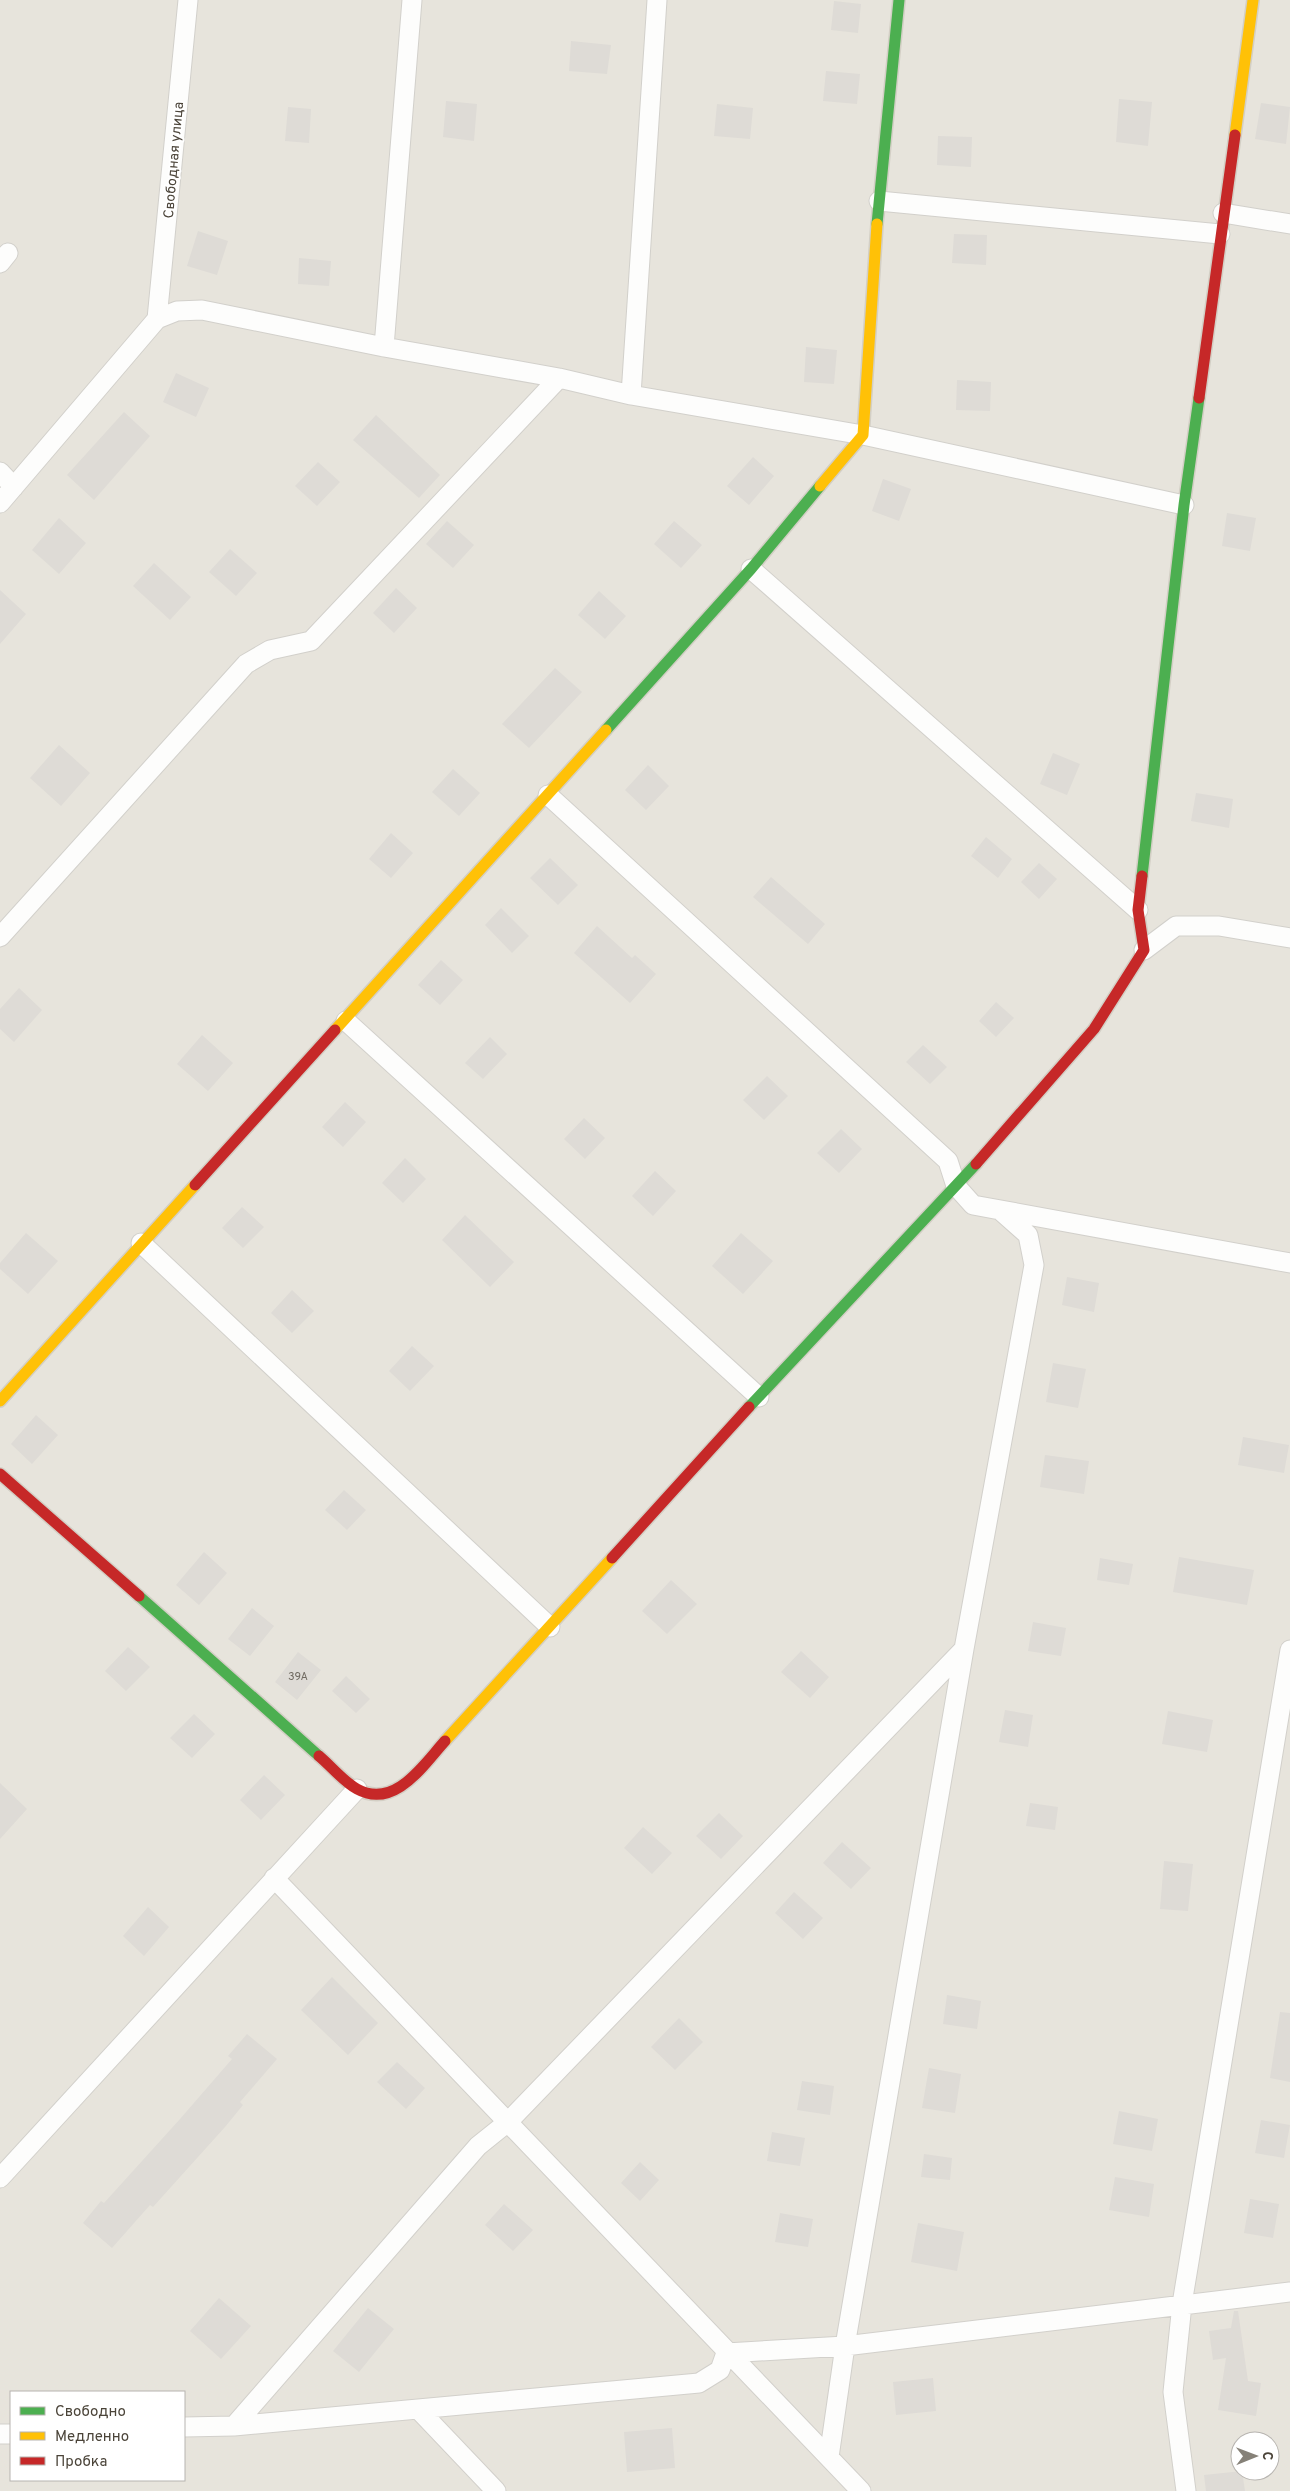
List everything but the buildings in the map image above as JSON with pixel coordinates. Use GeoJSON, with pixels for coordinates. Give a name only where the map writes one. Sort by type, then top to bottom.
{"type":"FeatureCollection","features":[{"type":"Feature","properties":{"kind":"street","name":"Свободная улица"},"geometry":{"type":"LineString","coordinates":[[158,319],[188,0]]}},
{"type":"Feature","properties":{"kind":"street"},"geometry":{"type":"LineString","coordinates":[[384,347],[412,0]]}},
{"type":"Feature","properties":{"kind":"street"},"geometry":{"type":"LineString","coordinates":[[631,395],[657,0]]}},
{"type":"Feature","properties":{"kind":"street"},"geometry":{"type":"LineString","coordinates":[[0,1401],[346,1021],[751,569],[863,435],[879,201],[899,0]]}},
{"type":"Feature","properties":{"kind":"street"},"geometry":{"type":"LineString","coordinates":[[1144,950],[1138,910],[1184,506],[1253,0]]}},
{"type":"Feature","properties":{"kind":"street"},"geometry":{"type":"LineString","coordinates":[[879,201],[1220,234]]}},
{"type":"Feature","properties":{"kind":"street"},"geometry":{"type":"LineString","coordinates":[[1223,213],[1290,224]]}},
{"type":"Feature","properties":{"kind":"street"},"geometry":{"type":"LineString","coordinates":[[0,503],[158,319],[177,311],[202,310],[384,347],[559,378],[631,395],[863,435],[1184,506]]}},
{"type":"Feature","properties":{"kind":"street"},"geometry":{"type":"LineString","coordinates":[[0,937],[246,664],[270,650],[311,641],[559,378]]}},
{"type":"Feature","properties":{"kind":"street"},"geometry":{"type":"LineString","coordinates":[[0,472],[14,487]]}},
{"type":"Feature","properties":{"kind":"street"},"geometry":{"type":"LineString","coordinates":[[751,569],[1138,910]]}},
{"type":"Feature","properties":{"kind":"street"},"geometry":{"type":"LineString","coordinates":[[548,795],[948,1161],[956,1186],[972,1205],[1002,1212],[1290,1263]]}},
{"type":"Feature","properties":{"kind":"street"},"geometry":{"type":"LineString","coordinates":[[0,1474],[357,1789],[373,1795],[389,1793],[405,1785],[759,1397],[956,1186],[1094,1029],[1144,950],[1176,926],[1219,926],[1290,938]]}},
{"type":"Feature","properties":{"kind":"street"},"geometry":{"type":"LineString","coordinates":[[346,1021],[759,1397]]}},
{"type":"Feature","properties":{"kind":"street"},"geometry":{"type":"LineString","coordinates":[[829,2457],[845,2346],[964,1648],[1034,1265],[1028,1235],[1002,1212]]}},
{"type":"Feature","properties":{"kind":"street"},"geometry":{"type":"LineString","coordinates":[[142,1243],[550,1627]]}},
{"type":"Feature","properties":{"kind":"street"},"geometry":{"type":"LineString","coordinates":[[234,2426],[478,2146],[508,2122],[964,1648]]}},
{"type":"Feature","properties":{"kind":"street"},"geometry":{"type":"LineString","coordinates":[[1186,2491],[1173,2392],[1182,2304],[1290,1650]]}},
{"type":"Feature","properties":{"kind":"street"},"geometry":{"type":"LineString","coordinates":[[0,2178],[357,1789]]}},
{"type":"Feature","properties":{"kind":"street"},"geometry":{"type":"LineString","coordinates":[[274,1878],[726,2353],[861,2491]]}},
{"type":"Feature","properties":{"kind":"street"},"geometry":{"type":"LineString","coordinates":[[726,2353],[845,2346],[1290,2292]]}},
{"type":"Feature","properties":{"kind":"street"},"geometry":{"type":"LineString","coordinates":[[185,2427],[234,2426],[699,2382],[720,2370],[726,2353]]}},
{"type":"Feature","properties":{"kind":"street"},"geometry":{"type":"LineString","coordinates":[[418,2409],[496,2491]]}},
{"type":"Feature","properties":{"kind":"shaded area"},"geometry":{"type":"Polygon","coordinates":[[[0,0],[1290,0],[1290,2491],[0,2491],[0,0]]]}},
{"type":"Feature","properties":{"kind":"traffic: fast"},"geometry":{"type":"LineString","coordinates":[[877,224],[899,0]]}},
{"type":"Feature","properties":{"kind":"traffic: fast"},"geometry":{"type":"LineString","coordinates":[[1142,876],[1184,505],[1199,398]]}},
{"type":"Feature","properties":{"kind":"traffic: fast"},"geometry":{"type":"LineString","coordinates":[[606,730],[751,569],[820,486]]}},
{"type":"Feature","properties":{"kind":"traffic: fast"},"geometry":{"type":"LineString","coordinates":[[749,1407],[976,1164]]}},
{"type":"Feature","properties":{"kind":"traffic: fast"},"geometry":{"type":"LineString","coordinates":[[139,1596],[319,1756]]}},
{"type":"Feature","properties":{"kind":"traffic: slow"},"geometry":{"type":"LineString","coordinates":[[1235,135],[1253,0]]}},
{"type":"Feature","properties":{"kind":"traffic: slow"},"geometry":{"type":"LineString","coordinates":[[820,486],[863,435],[877,224]]}},
{"type":"Feature","properties":{"kind":"traffic: slow"},"geometry":{"type":"LineString","coordinates":[[335,1030],[606,730]]}},
{"type":"Feature","properties":{"kind":"traffic: slow"},"geometry":{"type":"LineString","coordinates":[[0,1401],[195,1185]]}},
{"type":"Feature","properties":{"kind":"traffic: slow"},"geometry":{"type":"LineString","coordinates":[[445,1741],[612,1558]]}},
{"type":"Feature","properties":{"kind":"traffic: jam"},"geometry":{"type":"LineString","coordinates":[[1199,398],[1235,135]]}},
{"type":"Feature","properties":{"kind":"traffic: jam"},"geometry":{"type":"LineString","coordinates":[[976,1164],[1094,1029],[1144,950],[1138,910],[1142,876]]}},
{"type":"Feature","properties":{"kind":"traffic: jam"},"geometry":{"type":"LineString","coordinates":[[195,1185],[335,1030]]}},
{"type":"Feature","properties":{"kind":"traffic: jam"},"geometry":{"type":"LineString","coordinates":[[612,1558],[749,1407]]}},
{"type":"Feature","properties":{"kind":"traffic: jam"},"geometry":{"type":"LineString","coordinates":[[0,1474],[139,1596]]}},
{"type":"Feature","properties":{"kind":"traffic: jam"},"geometry":{"type":"LineString","coordinates":[[319,1756],[342,1778],[357,1789],[371,1794],[384,1794],[396,1789],[418,1772],[445,1741]]}}]}
